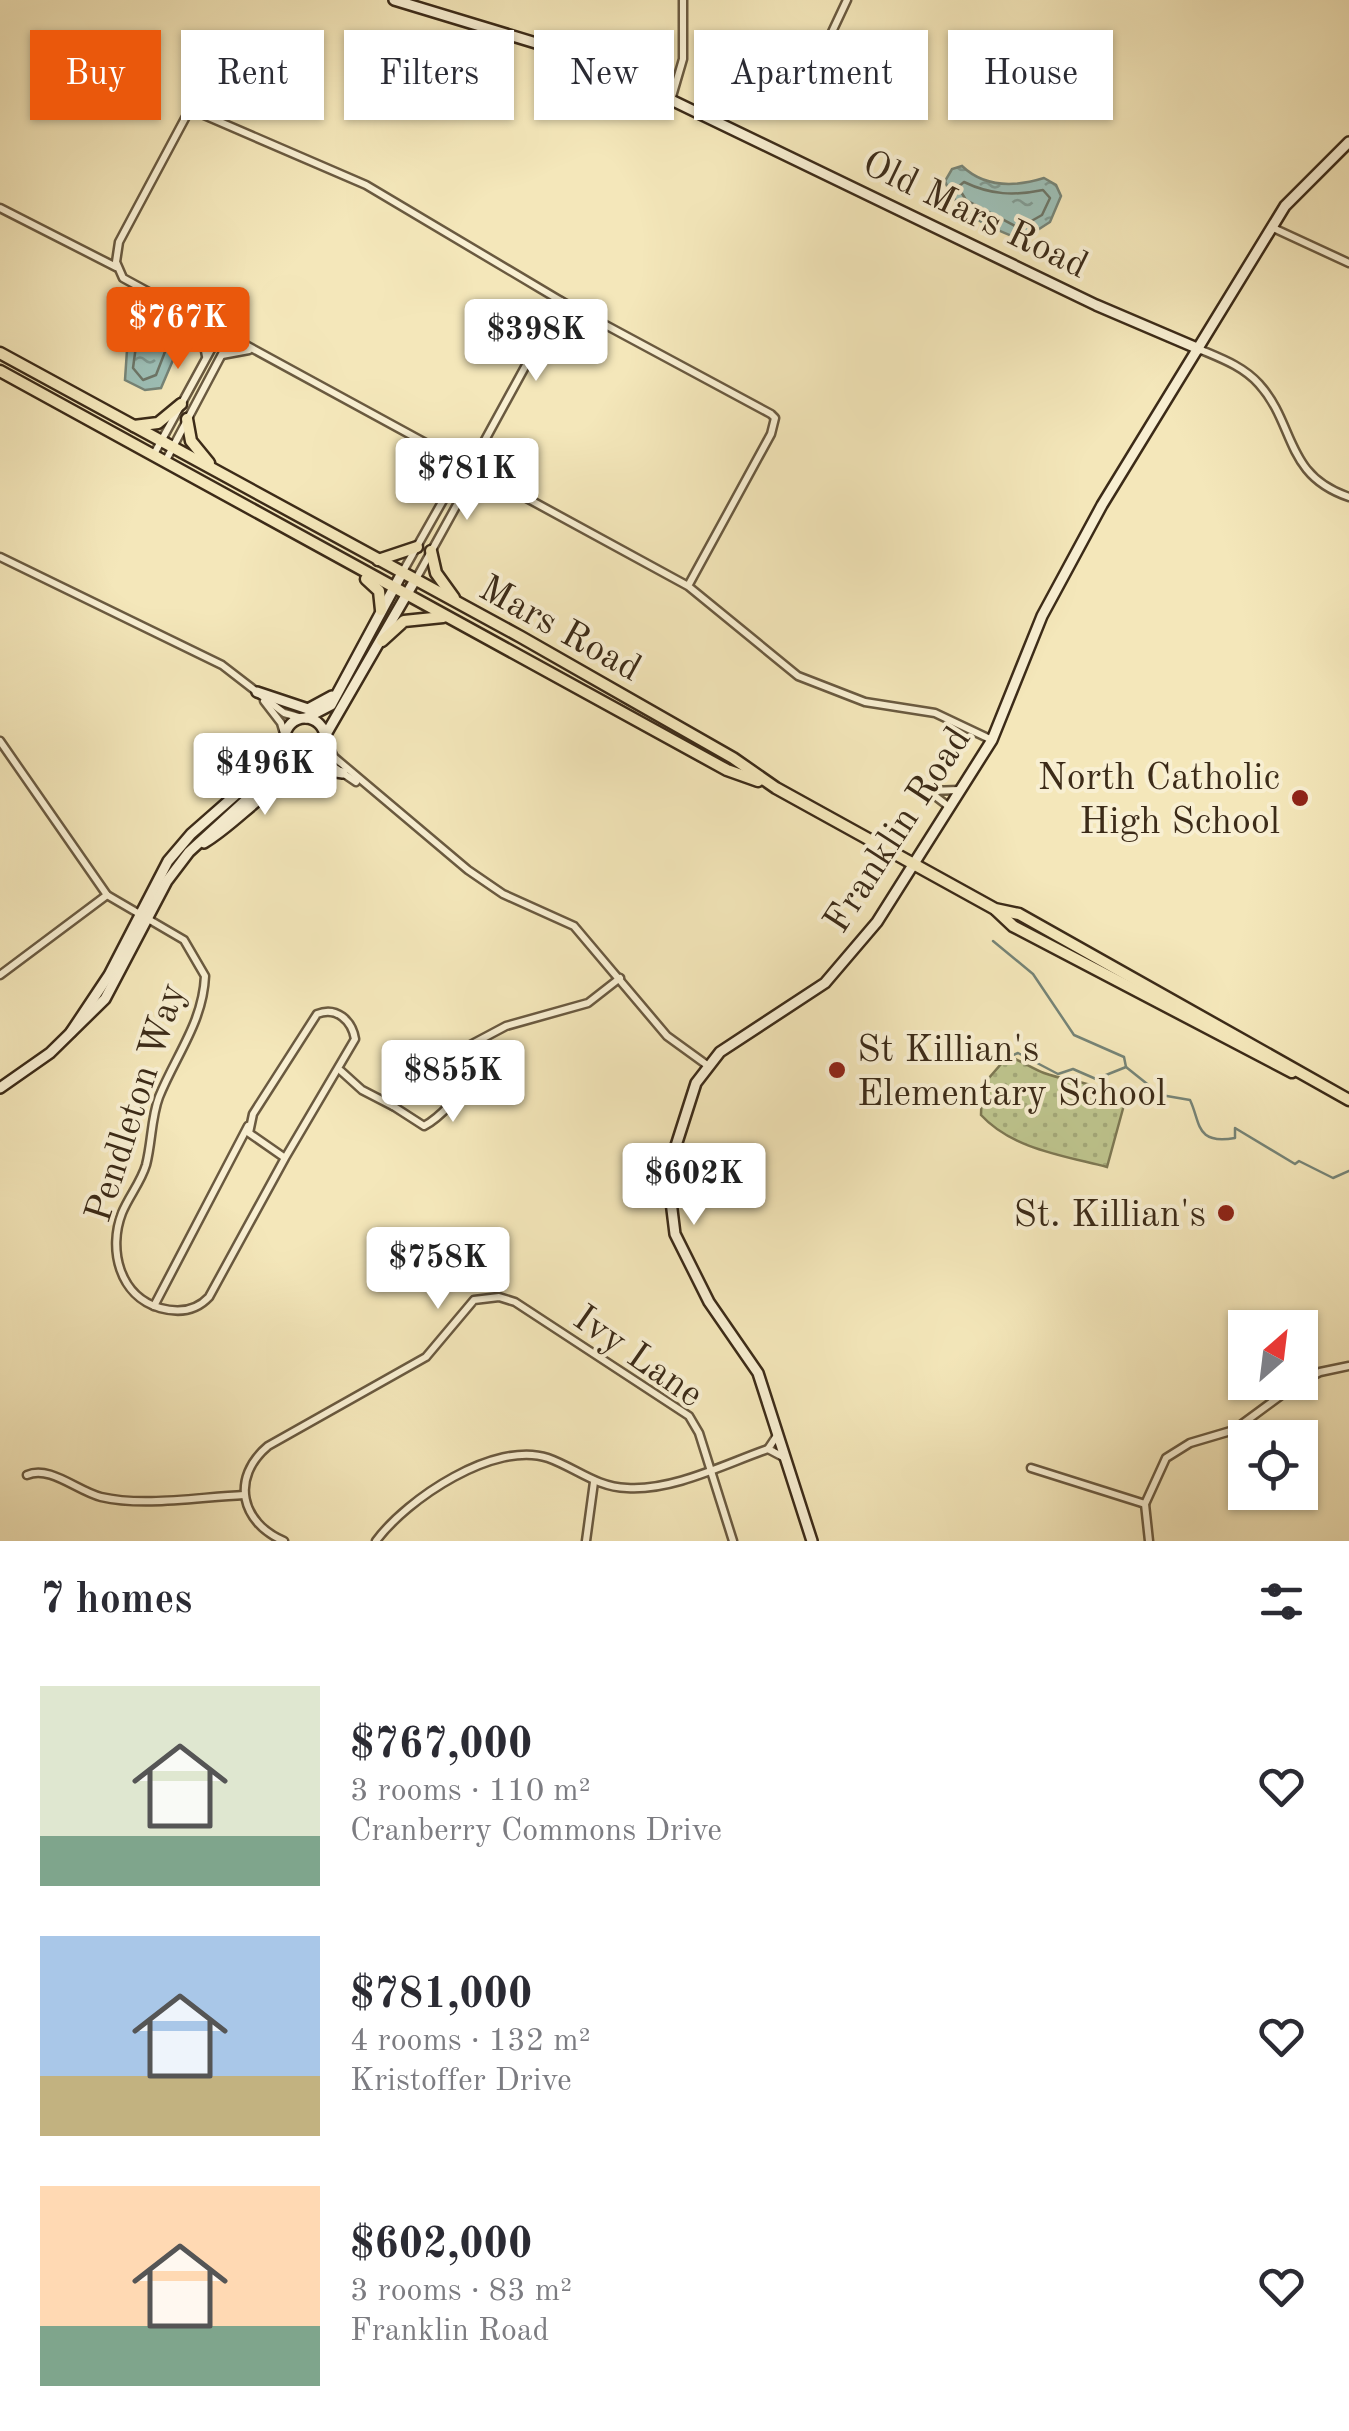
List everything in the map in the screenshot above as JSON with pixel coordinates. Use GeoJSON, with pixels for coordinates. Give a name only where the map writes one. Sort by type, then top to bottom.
{"type":"FeatureCollection","features":[{"type":"Feature","properties":{"kind":"main road","name":"Mars Road"},"geometry":{"type":"LineString","coordinates":[[0,352],[458,603],[733,758],[773,787],[995,909],[1019,914],[1349,1100]]}},
{"type":"Feature","properties":{"kind":"main road","name":"Mars Road"},"geometry":{"type":"LineString","coordinates":[[0,371],[727,770],[773,787]]}},
{"type":"Feature","properties":{"kind":"main road"},"geometry":{"type":"LineString","coordinates":[[132,426],[158,423],[181,404]]}},
{"type":"Feature","properties":{"kind":"main road"},"geometry":{"type":"LineString","coordinates":[[187,420],[190,441],[217,471]]}},
{"type":"Feature","properties":{"kind":"main road"},"geometry":{"type":"LineString","coordinates":[[281,524],[371,582],[381,596],[381,610]]}},
{"type":"Feature","properties":{"kind":"main road"},"geometry":{"type":"LineString","coordinates":[[378,560],[417,547]]}},
{"type":"Feature","properties":{"kind":"main road"},"geometry":{"type":"LineString","coordinates":[[431,551],[436,574],[458,603]]}},
{"type":"Feature","properties":{"kind":"main road"},"geometry":{"type":"LineString","coordinates":[[382,641],[413,618],[449,618]]}},
{"type":"Feature","properties":{"kind":"street","name":"Old Mars Road"},"geometry":{"type":"LineString","coordinates":[[394,0],[534,41]]}},
{"type":"Feature","properties":{"kind":"street"},"geometry":{"type":"LineString","coordinates":[[674,90],[683,59],[683,0]]}},
{"type":"Feature","properties":{"kind":"street"},"geometry":{"type":"LineString","coordinates":[[833,30],[848,0]]}},
{"type":"Feature","properties":{"kind":"street","name":"Old Mars Road"},"geometry":{"type":"LineString","coordinates":[[674,101],[1096,305],[1198,349]]}},
{"type":"Feature","properties":{"kind":"street"},"geometry":{"type":"LineString","coordinates":[[118,268],[120,242],[190,109],[366,185],[561,300],[775,418],[688,586]]}},
{"type":"Feature","properties":{"kind":"street","name":"Franklin Road"},"geometry":{"type":"LineString","coordinates":[[707,1066],[835,973],[877,922],[992,740],[1062,576],[1271,228],[1301,186],[1349,142]]}},
{"type":"Feature","properties":{"kind":"street"},"geometry":{"type":"LineString","coordinates":[[0,208],[118,268],[128,282],[196,320],[688,586],[798,676],[865,702],[936,713],[992,740]]}},
{"type":"Feature","properties":{"kind":"street"},"geometry":{"type":"LineString","coordinates":[[1271,228],[1349,263]]}},
{"type":"Feature","properties":{"kind":"street"},"geometry":{"type":"LineString","coordinates":[[144,916],[189,852],[274,761],[291,723],[328,709],[463,465],[478,451],[561,300]]}},
{"type":"Feature","properties":{"kind":"street"},"geometry":{"type":"LineString","coordinates":[[237,313],[230,338],[187,420],[159,459],[181,404],[220,333],[237,313]]}},
{"type":"Feature","properties":{"kind":"street"},"geometry":{"type":"LineString","coordinates":[[196,320],[205,337],[206,359]]}},
{"type":"Feature","properties":{"kind":"street"},"geometry":{"type":"LineString","coordinates":[[1198,349],[1231,363],[1258,383],[1300,462],[1322,483],[1349,497]]}},
{"type":"Feature","properties":{"kind":"street"},"geometry":{"type":"LineString","coordinates":[[221,355],[236,350],[253,351]]}},
{"type":"Feature","properties":{"kind":"street"},"geometry":{"type":"LineString","coordinates":[[436,450],[446,468],[446,495]]}},
{"type":"Feature","properties":{"kind":"street"},"geometry":{"type":"LineString","coordinates":[[0,1088],[69,1034],[113,988],[178,848],[286,764],[320,752],[475,472],[478,451]]}},
{"type":"Feature","properties":{"kind":"street"},"geometry":{"type":"LineString","coordinates":[[463,493],[481,484],[497,484]]}},
{"type":"Feature","properties":{"kind":"street"},"geometry":{"type":"LineString","coordinates":[[0,557],[222,665],[284,713],[321,725],[334,757],[378,797]]}},
{"type":"Feature","properties":{"kind":"street"},"geometry":{"type":"LineString","coordinates":[[258,692],[308,709],[324,704],[338,690]]}},
{"type":"Feature","properties":{"kind":"street"},"geometry":{"type":"LineString","coordinates":[[258,692],[281,723],[294,755],[344,773],[503,894],[574,926],[667,1036],[707,1066],[696,1083],[673,1155],[670,1209],[684,1257],[758,1373],[812,1541]]}},
{"type":"Feature","properties":{"kind":"street"},"geometry":{"type":"LineString","coordinates":[[0,741],[107,895],[144,916]]}},
{"type":"Feature","properties":{"kind":"street"},"geometry":{"type":"LineString","coordinates":[[189,852],[293,776],[317,770],[344,773]]}},
{"type":"Feature","properties":{"kind":"street"},"geometry":{"type":"LineString","coordinates":[[948,806],[928,791],[959,790]]}},
{"type":"Feature","properties":{"kind":"street"},"geometry":{"type":"LineString","coordinates":[[0,975],[107,895]]}},
{"type":"Feature","properties":{"kind":"street","name":"Pendleton Way"},"geometry":{"type":"LineString","coordinates":[[144,916],[184,940],[206,976],[194,1026],[155,1108],[146,1168],[118,1230],[116,1260],[121,1273],[128,1286],[154,1306]]}},
{"type":"Feature","properties":{"kind":"street"},"geometry":{"type":"LineString","coordinates":[[394,1106],[412,1076],[506,1026],[588,1003],[620,978]]}},
{"type":"Feature","properties":{"kind":"street"},"geometry":{"type":"LineString","coordinates":[[325,1011],[343,1017],[354,1028],[356,1039],[209,1297],[189,1310],[154,1306],[248,1125],[271,1080],[288,1063],[317,1014],[325,1011]]}},
{"type":"Feature","properties":{"kind":"street"},"geometry":{"type":"LineString","coordinates":[[341,1070],[341,1075],[362,1090],[424,1126],[466,1083],[456,1053]]}},
{"type":"Feature","properties":{"kind":"street"},"geometry":{"type":"LineString","coordinates":[[248,1125],[255,1138],[285,1158]]}},
{"type":"Feature","properties":{"kind":"street","name":"Ivy Lane"},"geometry":{"type":"LineString","coordinates":[[244,1496],[249,1470],[262,1451],[426,1358],[463,1309],[482,1297],[515,1302],[689,1416],[712,1469]]}},
{"type":"Feature","properties":{"kind":"street"},"geometry":{"type":"LineString","coordinates":[[1318,1373],[1349,1366]]}},
{"type":"Feature","properties":{"kind":"street"},"geometry":{"type":"LineString","coordinates":[[1149,1541],[1144,1504],[1149,1486],[1166,1458],[1190,1442],[1234,1430],[1275,1400]]}},
{"type":"Feature","properties":{"kind":"street"},"geometry":{"type":"LineString","coordinates":[[376,1541],[406,1509],[499,1456],[537,1455],[594,1482],[646,1487],[768,1450],[779,1434]]}},
{"type":"Feature","properties":{"kind":"street"},"geometry":{"type":"LineString","coordinates":[[768,1450],[787,1459]]}},
{"type":"Feature","properties":{"kind":"street"},"geometry":{"type":"LineString","coordinates":[[1031,1468],[1144,1504]]}},
{"type":"Feature","properties":{"kind":"street"},"geometry":{"type":"LineString","coordinates":[[712,1469],[733,1541]]}},
{"type":"Feature","properties":{"kind":"street"},"geometry":{"type":"LineString","coordinates":[[27,1475],[45,1472],[85,1492],[113,1499],[244,1496],[256,1524],[284,1541]]}},
{"type":"Feature","properties":{"kind":"street"},"geometry":{"type":"LineString","coordinates":[[586,1541],[594,1482]]}},
{"type":"Feature","properties":{"kind":"green space"},"geometry":{"type":"Polygon","coordinates":[[[1008,1056],[1044,1073],[1095,1086],[1124,1105],[1107,1167],[1023,1143],[981,1115],[982,1086],[1008,1056]]]}},
{"type":"Feature","properties":{"kind":"water"},"geometry":{"type":"Polygon","coordinates":[[[962,166],[990,182],[1011,184],[1044,178],[1056,185],[1061,196],[1050,222],[1022,240],[976,219],[958,203],[945,181],[952,169],[962,166]]]}},
{"type":"Feature","properties":{"kind":"water"},"geometry":{"type":"Polygon","coordinates":[[[135,314],[182,339],[161,388],[145,390],[125,380],[129,320],[135,314]]]}},
{"type":"Feature","properties":{"kind":"waterway"},"geometry":{"type":"LineString","coordinates":[[993,941],[1033,974],[1074,1035],[1124,1057],[1126,1067]]}},
{"type":"Feature","properties":{"kind":"waterway"},"geometry":{"type":"LineString","coordinates":[[1007,1058],[1018,1053],[1058,1074],[1073,1069],[1096,1079],[1126,1067],[1161,1095],[1190,1100],[1206,1135],[1235,1138],[1235,1128],[1295,1164],[1299,1161],[1333,1178],[1349,1171]]}},
{"type":"Feature","properties":{"kind":"place","name":"North Catholic High School"},"geometry":{"type":"Point","coordinates":[1300,798]}},
{"type":"Feature","properties":{"kind":"place","name":"St Killian's Elementary School"},"geometry":{"type":"Point","coordinates":[837,1070]}},
{"type":"Feature","properties":{"kind":"place","name":"St. Killian's"},"geometry":{"type":"Point","coordinates":[1226,1213]}}]}
